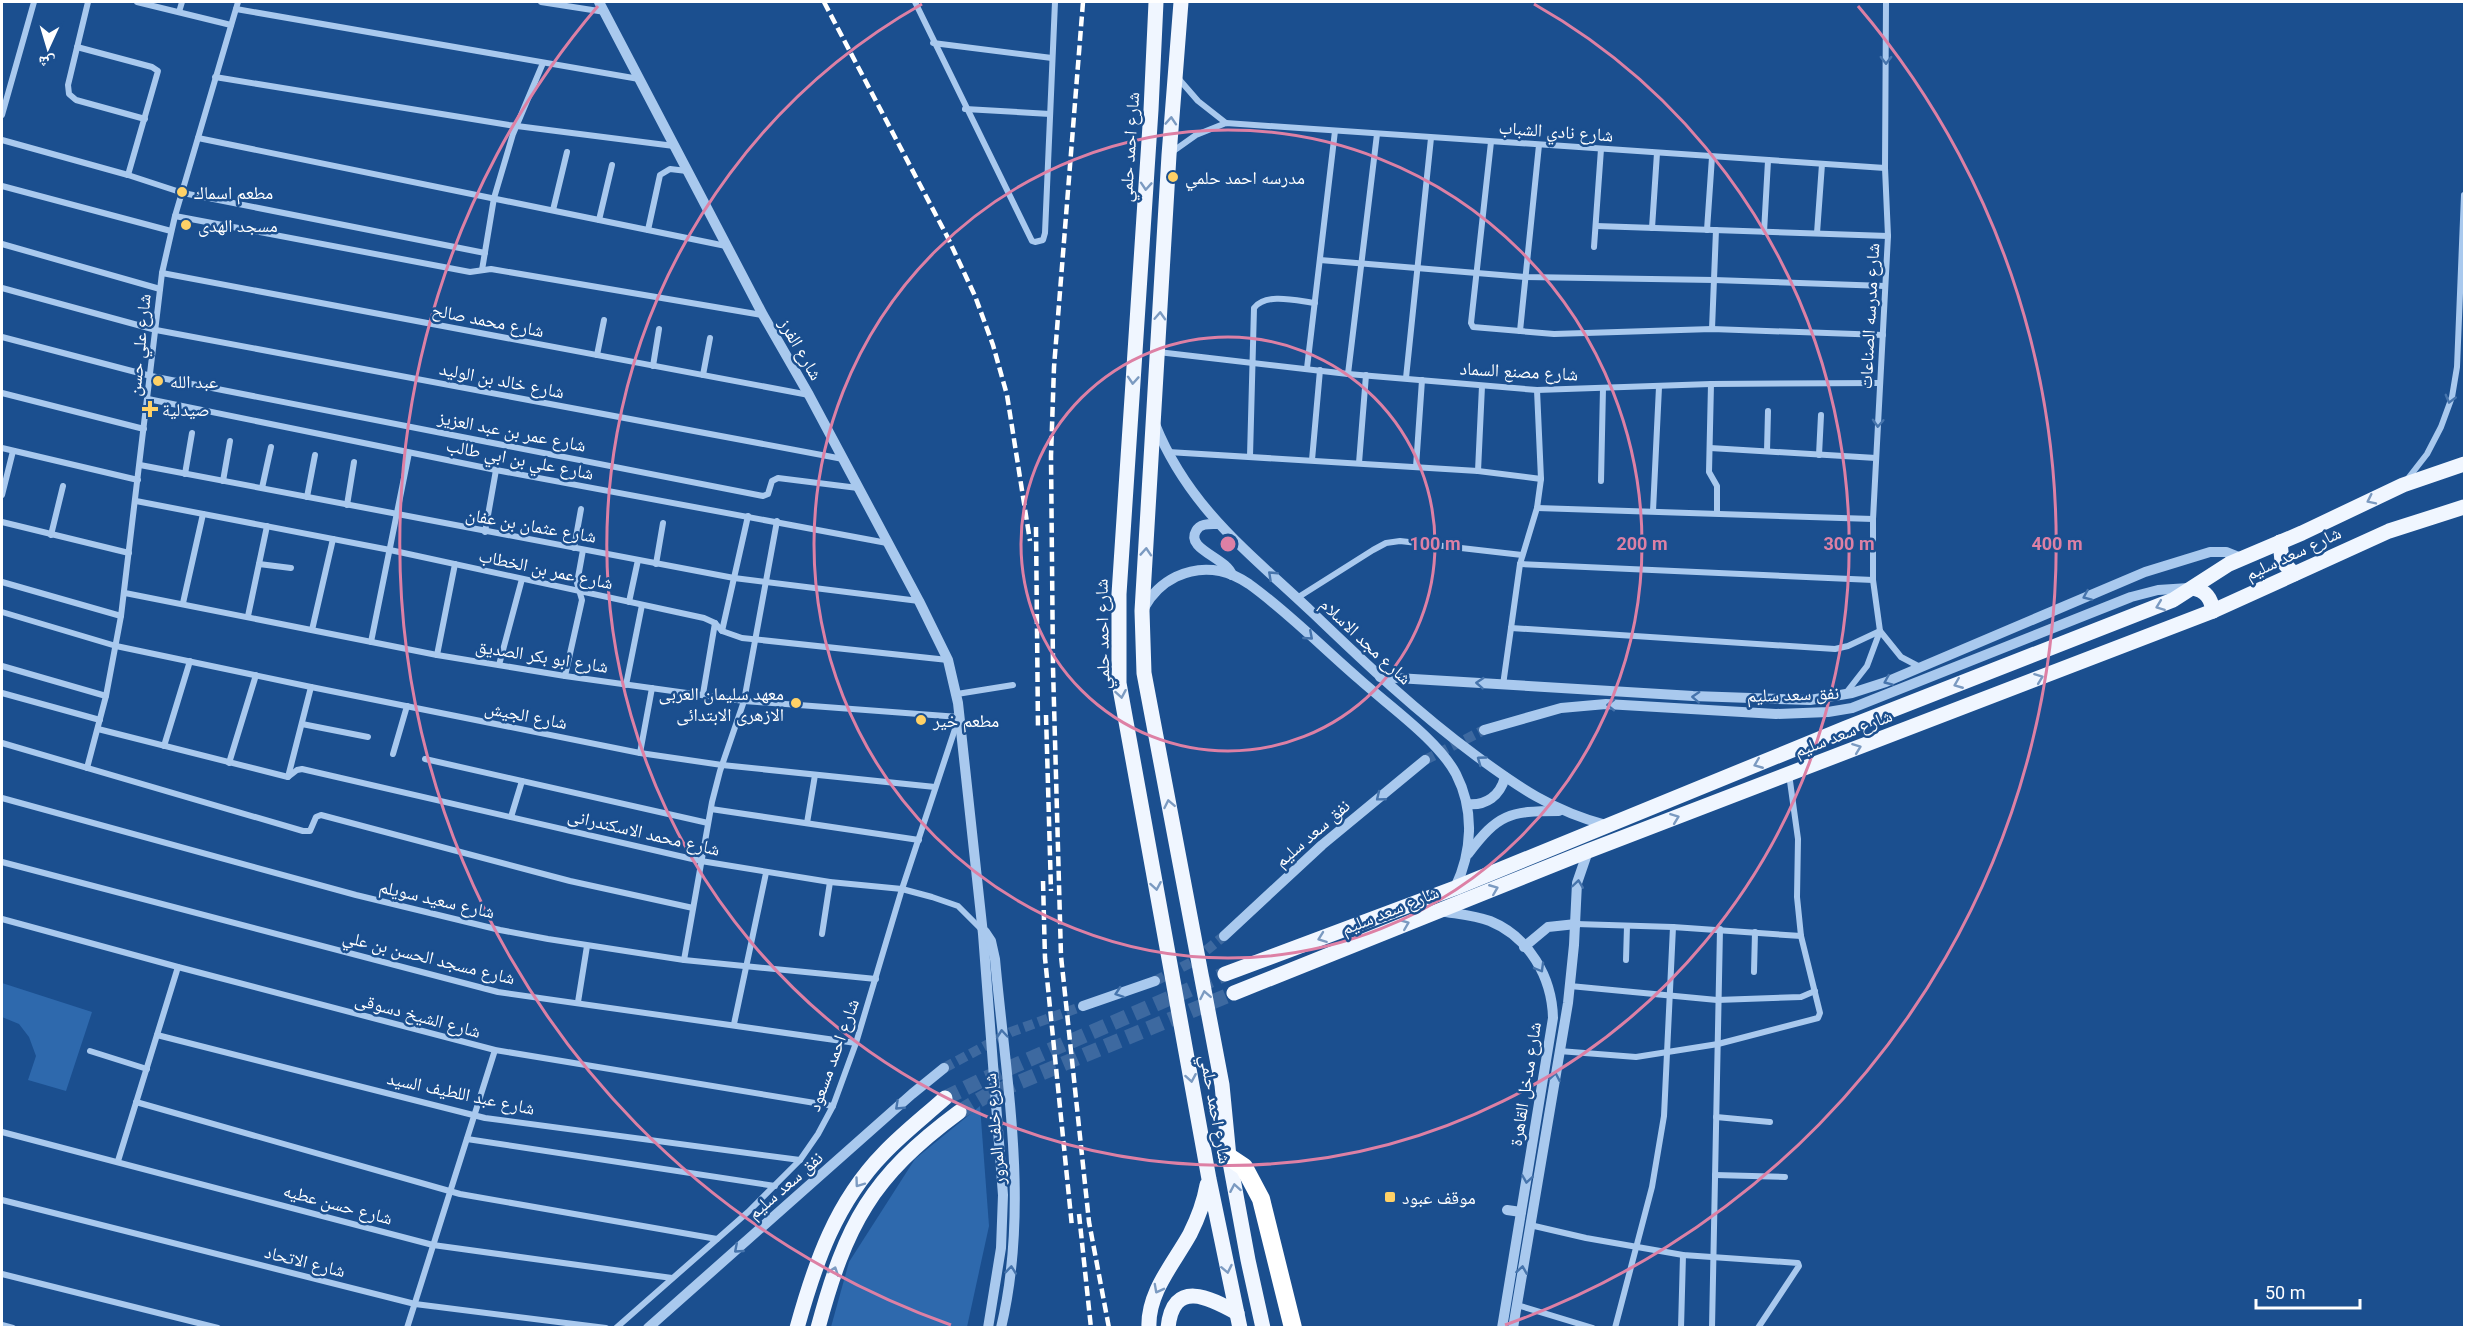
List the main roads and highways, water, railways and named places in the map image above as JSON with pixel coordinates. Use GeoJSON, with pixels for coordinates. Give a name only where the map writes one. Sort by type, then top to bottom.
{"type":"FeatureCollection","features":[{"type":"Feature","properties":{"kind":"highway"},"geometry":{"type":"LineString","coordinates":[[1229,1156],[1244,1167],[1251,1177],[1264,1210],[1293,1328]]}},
{"type":"Feature","properties":{"kind":"main road","name":"شارع احمد حلمي"},"geometry":{"type":"LineString","coordinates":[[1156,2],[1119,594],[1119,683],[1209,1179],[1238,1320]]}},
{"type":"Feature","properties":{"kind":"main road","name":"شارع احمد حلمي"},"geometry":{"type":"LineString","coordinates":[[1181,2],[1169,155],[1155,423],[1142,611],[1144,673],[1222,1085],[1229,1156],[1263,1328]]}},
{"type":"Feature","properties":{"kind":"main road","name":"شارع سعد سليم"},"geometry":{"type":"LineString","coordinates":[[1225,974],[1455,888],[1846,728],[2173,600],[2216,571],[2241,558],[2403,485],[2464,464]]}},
{"type":"Feature","properties":{"kind":"main road","name":"شارع سعد سليم"},"geometry":{"type":"LineString","coordinates":[[1234,993],[1588,851],[2213,611],[2407,524],[2464,507]]}},
{"type":"Feature","properties":{"kind":"main road"},"geometry":{"type":"LineString","coordinates":[[2280,542],[2282,561],[2294,574]]}},
{"type":"Feature","properties":{"kind":"main road"},"geometry":{"type":"LineString","coordinates":[[2193,588],[2208,595],[2213,611]]}},
{"type":"Feature","properties":{"kind":"main road"},"geometry":{"type":"LineString","coordinates":[[797,1328],[821,1250],[847,1199],[882,1154],[945,1098]]}},
{"type":"Feature","properties":{"kind":"main road"},"geometry":{"type":"LineString","coordinates":[[818,1328],[840,1254],[864,1207],[896,1165],[915,1146],[958,1112]]}},
{"type":"Feature","properties":{"kind":"main road"},"geometry":{"type":"LineString","coordinates":[[1149,1328],[1149,1315],[1154,1297],[1196,1221],[1209,1179]]}},
{"type":"Feature","properties":{"kind":"main road"},"geometry":{"type":"LineString","coordinates":[[1168,1328],[1176,1306],[1192,1296],[1210,1298],[1238,1320]]}},
{"type":"Feature","properties":{"kind":"tunnel"},"geometry":{"type":"LineString","coordinates":[[1425,760],[1484,730]]}},
{"type":"Feature","properties":{"kind":"tunnel"},"geometry":{"type":"LineString","coordinates":[[1155,981],[1192,962],[1224,936]]}},
{"type":"Feature","properties":{"kind":"tunnel"},"geometry":{"type":"LineString","coordinates":[[945,1098],[1225,974]]}},
{"type":"Feature","properties":{"kind":"tunnel"},"geometry":{"type":"LineString","coordinates":[[959,1112],[986,1096],[1234,993]]}},
{"type":"Feature","properties":{"kind":"tunnel"},"geometry":{"type":"LineString","coordinates":[[944,1068],[1011,1032],[1083,1006]]}},
{"type":"Feature","properties":{"kind":"railway"},"geometry":{"type":"LineString","coordinates":[[824,2],[948,238],[975,296],[993,345],[1007,395],[1030,541]]}},
{"type":"Feature","properties":{"kind":"railway"},"geometry":{"type":"LineString","coordinates":[[1083,2],[1054,367],[1051,456],[1053,668],[1061,956],[1089,1222],[1109,1328]]}},
{"type":"Feature","properties":{"kind":"railway"},"geometry":{"type":"LineString","coordinates":[[1036,527],[1038,728]]}},
{"type":"Feature","properties":{"kind":"railway"},"geometry":{"type":"LineString","coordinates":[[1046,715],[1051,891]]}},
{"type":"Feature","properties":{"kind":"railway"},"geometry":{"type":"LineString","coordinates":[[1043,881],[1045,958],[1072,1227]]}},
{"type":"Feature","properties":{"kind":"railway"},"geometry":{"type":"LineString","coordinates":[[1079,1214],[1091,1328]]}},
{"type":"Feature","properties":{"kind":"place","name":"مدرسه احمد حلمي"},"geometry":{"type":"Point","coordinates":[1173,177]}},
{"type":"Feature","properties":{"kind":"place","name":"مطعم اسماك"},"geometry":{"type":"Point","coordinates":[182,192]}},
{"type":"Feature","properties":{"kind":"place","name":"مسجد الهدى"},"geometry":{"type":"Point","coordinates":[186,225]}},
{"type":"Feature","properties":{"kind":"place","name":"عبد الله"},"geometry":{"type":"Point","coordinates":[158,381]}},
{"type":"Feature","properties":{"kind":"place","name":"صيدلية"},"geometry":{"type":"Point","coordinates":[150,409]}},
{"type":"Feature","properties":{"kind":"place","name":"معهد سليمان العربى الازهرى الابتدائى"},"geometry":{"type":"Point","coordinates":[796,703]}},
{"type":"Feature","properties":{"kind":"place","name":"مطعم خير"},"geometry":{"type":"Point","coordinates":[921,720]}},
{"type":"Feature","properties":{"kind":"place","name":"موقف عبود"},"geometry":{"type":"Point","coordinates":[1390,1197]}}]}
